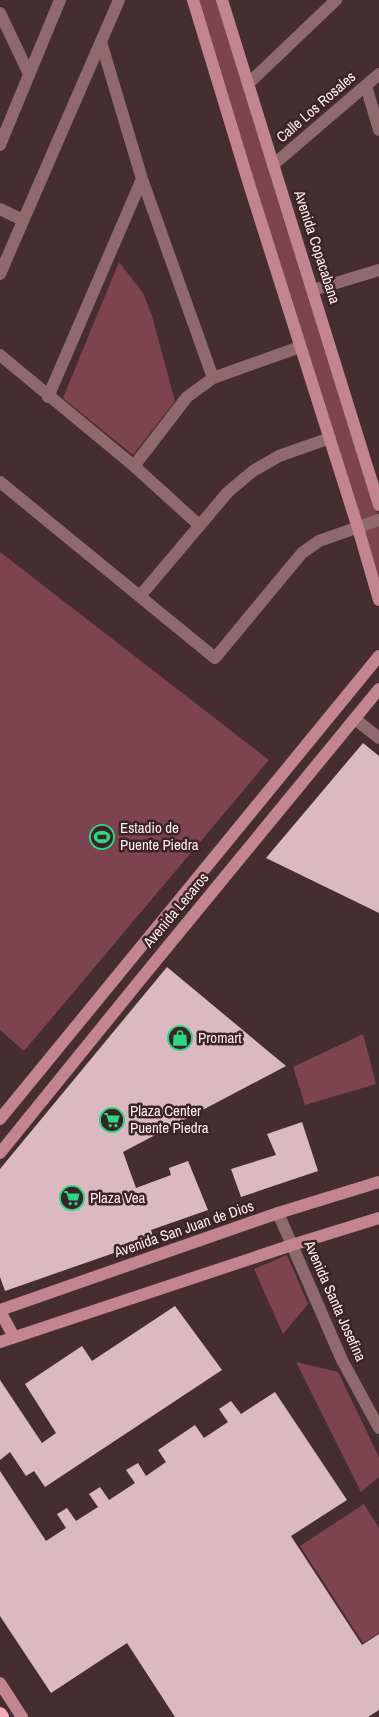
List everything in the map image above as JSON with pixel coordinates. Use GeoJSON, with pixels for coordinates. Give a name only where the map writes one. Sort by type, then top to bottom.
{"type":"FeatureCollection","features":[{"type":"Feature","properties":{"kind":"main road"},"geometry":{"type":"LineString","coordinates":[[193,0],[379,600]]}},
{"type":"Feature","properties":{"kind":"main road","name":"Avenida Copacabana"},"geometry":{"type":"LineString","coordinates":[[222,0],[379,505]]}},
{"type":"Feature","properties":{"kind":"main road","name":"Avenida Lecaros"},"geometry":{"type":"LineString","coordinates":[[0,1119],[379,656]]}},
{"type":"Feature","properties":{"kind":"main road","name":"Avenida Lecaros"},"geometry":{"type":"LineString","coordinates":[[0,1153],[379,690]]}},
{"type":"Feature","properties":{"kind":"main road","name":"Avenida San Juan de Dios"},"geometry":{"type":"LineString","coordinates":[[0,1311],[278,1213],[379,1182]]}},
{"type":"Feature","properties":{"kind":"main road"},"geometry":{"type":"LineString","coordinates":[[0,1342],[379,1218]]}},
{"type":"Feature","properties":{"kind":"main road"},"geometry":{"type":"LineString","coordinates":[[0,1311],[14,1337]]}},
{"type":"Feature","properties":{"kind":"main road"},"geometry":{"type":"LineString","coordinates":[[0,1683],[22,1717]]}},
{"type":"Feature","properties":{"kind":"street"},"geometry":{"type":"LineString","coordinates":[[0,145],[60,0]]}},
{"type":"Feature","properties":{"kind":"street"},"geometry":{"type":"LineString","coordinates":[[0,274],[119,0]]}},
{"type":"Feature","properties":{"kind":"street"},"geometry":{"type":"LineString","coordinates":[[248,84],[336,0]]}},
{"type":"Feature","properties":{"kind":"street"},"geometry":{"type":"LineString","coordinates":[[0,13],[29,74]]}},
{"type":"Feature","properties":{"kind":"street"},"geometry":{"type":"LineString","coordinates":[[101,42],[142,180],[213,378]]}},
{"type":"Feature","properties":{"kind":"street","name":"Calle Los Rosales"},"geometry":{"type":"LineString","coordinates":[[273,165],[378,76]]}},
{"type":"Feature","properties":{"kind":"street"},"geometry":{"type":"LineString","coordinates":[[366,86],[379,130]]}},
{"type":"Feature","properties":{"kind":"street"},"geometry":{"type":"LineString","coordinates":[[48,396],[142,180]]}},
{"type":"Feature","properties":{"kind":"street"},"geometry":{"type":"LineString","coordinates":[[0,209],[24,220]]}},
{"type":"Feature","properties":{"kind":"street"},"geometry":{"type":"LineString","coordinates":[[313,290],[379,270]]}},
{"type":"Feature","properties":{"kind":"street"},"geometry":{"type":"LineString","coordinates":[[134,466],[187,397],[213,378],[300,347]]}},
{"type":"Feature","properties":{"kind":"street"},"geometry":{"type":"LineString","coordinates":[[0,356],[134,466],[199,525]]}},
{"type":"Feature","properties":{"kind":"street"},"geometry":{"type":"LineString","coordinates":[[140,596],[228,492],[253,471],[279,456],[330,438]]}},
{"type":"Feature","properties":{"kind":"street"},"geometry":{"type":"LineString","coordinates":[[0,482],[215,658],[302,552],[319,541],[379,520]]}},
{"type":"Feature","properties":{"kind":"street"},"geometry":{"type":"LineString","coordinates":[[355,719],[379,738]]}},
{"type":"Feature","properties":{"kind":"street","name":"Avenida Santa Josefina"},"geometry":{"type":"LineString","coordinates":[[278,1213],[342,1360],[379,1428]]}},
{"type":"Feature","properties":{"kind":"shaded area"},"geometry":{"type":"Polygon","coordinates":[[[198,0],[216,0],[379,517],[360,524],[198,0]]]}},
{"type":"Feature","properties":{"kind":"shaded area"},"geometry":{"type":"Polygon","coordinates":[[[119,262],[143,293],[152,316],[175,401],[133,455],[63,398],[119,262]]]}},
{"type":"Feature","properties":{"kind":"shaded area"},"geometry":{"type":"Polygon","coordinates":[[[379,523],[379,592],[361,529],[379,523]]]}},
{"type":"Feature","properties":{"kind":"shaded area","name":"Estadio de Puente Piedra"},"geometry":{"type":"Polygon","coordinates":[[[0,552],[269,760],[24,1051],[0,1030],[0,552]]]}},
{"type":"Feature","properties":{"kind":"shaded area"},"geometry":{"type":"Polygon","coordinates":[[[363,1034],[376,1084],[305,1105],[293,1067],[363,1034]]]}},
{"type":"Feature","properties":{"kind":"shaded area"},"geometry":{"type":"Polygon","coordinates":[[[287,1255],[308,1304],[283,1334],[254,1269],[287,1255]]]}},
{"type":"Feature","properties":{"kind":"shaded area"},"geometry":{"type":"Polygon","coordinates":[[[296,1362],[338,1372],[379,1457],[379,1477],[361,1492],[296,1362]]]}},
{"type":"Feature","properties":{"kind":"shaded area"},"geometry":{"type":"Polygon","coordinates":[[[364,1504],[379,1528],[379,1633],[363,1643],[300,1546],[364,1504]]]}},
{"type":"Feature","properties":{"kind":"building"},"geometry":{"type":"Polygon","coordinates":[[[363,743],[379,756],[379,913],[266,858],[363,743]]]}},
{"type":"Feature","properties":{"kind":"building"},"geometry":{"type":"Polygon","coordinates":[[[167,967],[286,1066],[123,1152],[136,1188],[171,1175],[169,1168],[188,1161],[208,1210],[151,1230],[154,1239],[5,1291],[0,1277],[0,1169],[167,967]]]}},
{"type":"Feature","properties":{"kind":"building"},"geometry":{"type":"Polygon","coordinates":[[[302,1122],[318,1171],[241,1197],[231,1169],[276,1155],[267,1134],[302,1122]]]}},
{"type":"Feature","properties":{"kind":"building"},"geometry":{"type":"Polygon","coordinates":[[[175,1306],[222,1370],[45,1487],[34,1471],[26,1476],[10,1452],[0,1460],[0,1380],[42,1443],[56,1433],[25,1384],[82,1346],[92,1361],[175,1306]]]}},
{"type":"Feature","properties":{"kind":"building"},"geometry":{"type":"Polygon","coordinates":[[[275,1392],[347,1500],[291,1536],[362,1645],[379,1634],[379,1710],[368,1717],[175,1717],[127,1643],[51,1693],[0,1616],[0,1471],[46,1541],[66,1528],[57,1514],[67,1508],[76,1521],[98,1507],[89,1494],[100,1487],[109,1500],[135,1483],[126,1470],[138,1463],[146,1476],[166,1462],[158,1450],[195,1425],[204,1438],[228,1422],[219,1409],[231,1401],[241,1414],[275,1392]]]}},
{"type":"Feature","properties":{"kind":"place","name":"Estadio de Puente Piedra"},"geometry":{"type":"Point","coordinates":[102,837]}},
{"type":"Feature","properties":{"kind":"place","name":"Promart"},"geometry":{"type":"Point","coordinates":[180,1038]}},
{"type":"Feature","properties":{"kind":"place","name":"Plaza Center Puente Piedra"},"geometry":{"type":"Point","coordinates":[112,1120]}},
{"type":"Feature","properties":{"kind":"place","name":"Plaza Vea"},"geometry":{"type":"Point","coordinates":[72,1198]}}]}
